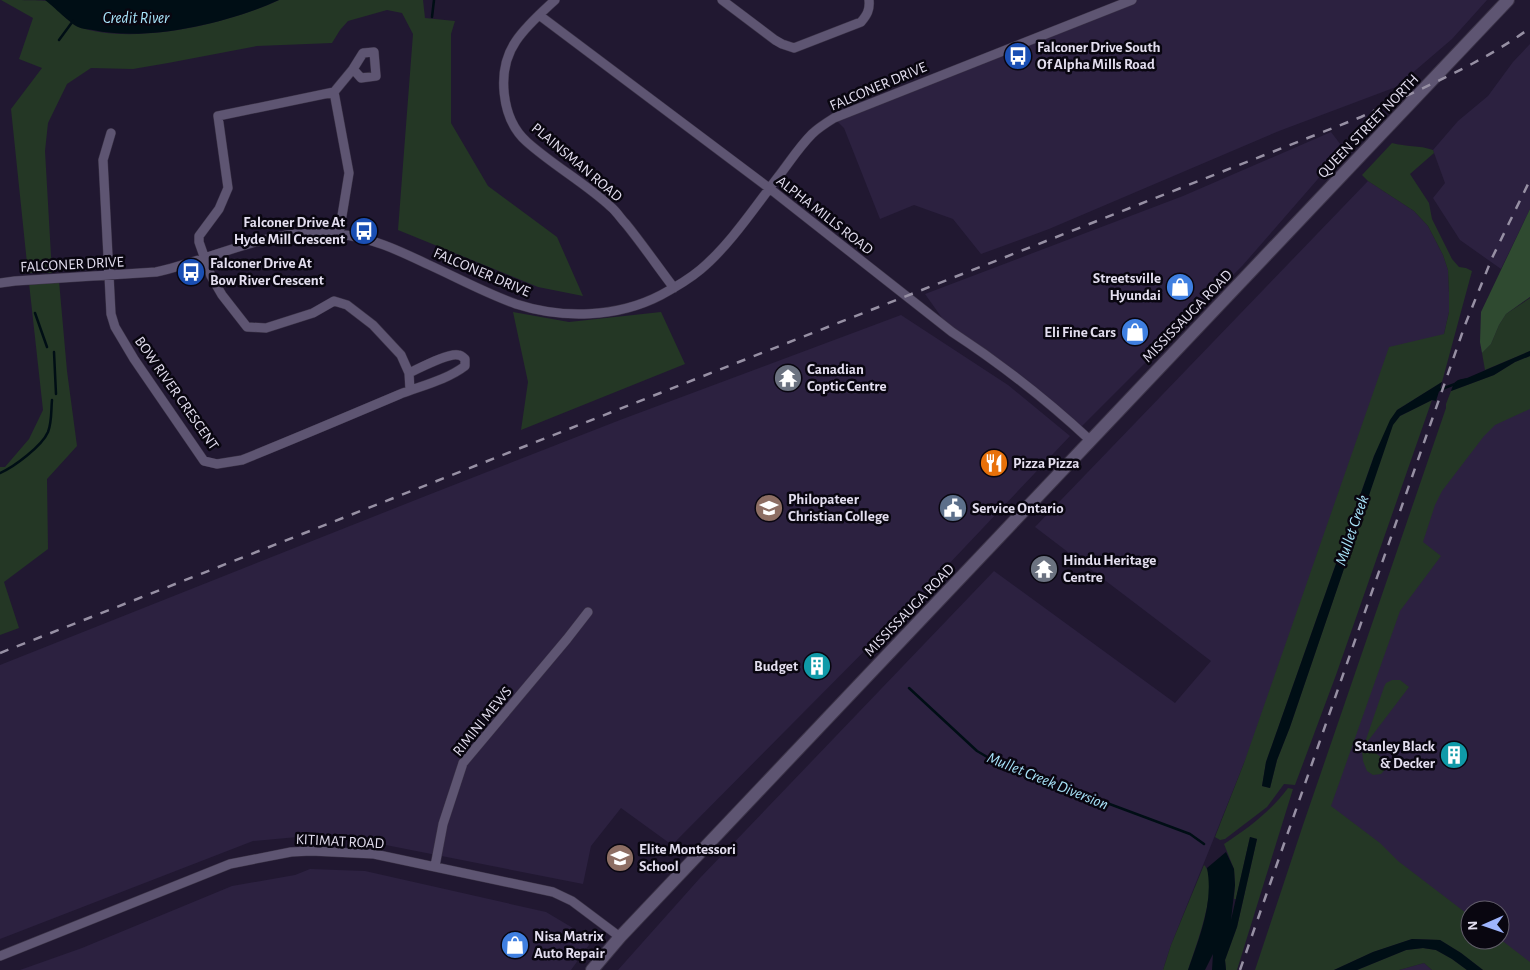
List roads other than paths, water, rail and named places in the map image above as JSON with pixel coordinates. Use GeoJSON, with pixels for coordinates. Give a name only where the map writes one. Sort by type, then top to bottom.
{"type":"FeatureCollection","features":[{"type":"Feature","properties":{"kind":"main road","name":"QUEEN STREET NORTH"},"geometry":{"type":"LineString","coordinates":[[1250,273],[1508,0]]}},
{"type":"Feature","properties":{"kind":"main road","name":"MISSISSAUGA ROAD"},"geometry":{"type":"LineString","coordinates":[[592,970],[620,937],[1250,273]]}},
{"type":"Feature","properties":{"kind":"street","name":"PLAINSMAN ROAD"},"geometry":{"type":"LineString","coordinates":[[554,0],[515,42],[506,62],[503,82],[506,108],[514,126],[526,141],[612,208],[674,288]]}},
{"type":"Feature","properties":{"kind":"street"},"geometry":{"type":"LineString","coordinates":[[722,0],[775,40],[794,48],[861,22],[867,15],[869,0]]}},
{"type":"Feature","properties":{"kind":"street","name":"FALCONER DRIVE"},"geometry":{"type":"LineString","coordinates":[[0,283],[156,272],[274,236],[311,232],[339,234],[376,242],[491,294],[538,310],[565,314],[590,314],[627,308],[653,299],[674,288],[712,259],[812,135],[834,118],[1132,0]]}},
{"type":"Feature","properties":{"kind":"street","name":"ALPHA MILLS ROAD"},"geometry":{"type":"LineString","coordinates":[[539,15],[769,188],[952,332],[1027,386],[1092,441]]}},
{"type":"Feature","properties":{"kind":"street"},"geometry":{"type":"LineString","coordinates":[[353,69],[334,92],[218,116],[228,188],[219,209],[199,236],[199,242],[211,276],[222,295],[247,326],[266,328],[313,313],[334,301],[347,305],[373,325],[400,355],[409,373],[410,390]]}},
{"type":"Feature","properties":{"kind":"street"},"geometry":{"type":"LineString","coordinates":[[334,92],[349,173],[339,234]]}},
{"type":"Feature","properties":{"kind":"street"},"geometry":{"type":"LineString","coordinates":[[110,133],[104,160],[110,276]]}},
{"type":"Feature","properties":{"kind":"street","name":"BOW RIVER CRESCENT"},"geometry":{"type":"LineString","coordinates":[[110,276],[111,314],[115,327],[134,359],[204,461],[217,464],[242,460],[410,390],[440,380],[465,366],[465,359],[460,355],[453,355],[409,373]]}},
{"type":"Feature","properties":{"kind":"street","name":"RIMINI MEWS"},"geometry":{"type":"LineString","coordinates":[[435,866],[443,824],[463,763],[588,612]]}},
{"type":"Feature","properties":{"kind":"street","name":"KITIMAT ROAD"},"geometry":{"type":"LineString","coordinates":[[0,956],[230,864],[290,852],[374,854],[553,892],[572,901],[620,937]]}},
{"type":"Feature","properties":{"kind":"water","name":"Credit River"},"geometry":{"type":"Polygon","coordinates":[[[45,0],[279,0],[212,23],[162,32],[138,34],[80,28],[45,0]]]}},
{"type":"Feature","properties":{"kind":"water"},"geometry":{"type":"Polygon","coordinates":[[[1530,351],[1530,356],[1515,362],[1494,375],[1451,391],[1458,380],[1467,378],[1530,351]]]}},
{"type":"Feature","properties":{"kind":"water"},"geometry":{"type":"Polygon","coordinates":[[[1442,382],[1436,401],[1432,400],[1400,416],[1393,425],[1277,760],[1270,788],[1262,786],[1266,762],[1374,456],[1390,420],[1397,410],[1442,382]]]}},
{"type":"Feature","properties":{"kind":"water"},"geometry":{"type":"Polygon","coordinates":[[[1250,837],[1257,839],[1237,927],[1225,960],[1226,970],[1212,970],[1213,954],[1205,970],[1188,970],[1201,933],[1207,907],[1209,881],[1207,868],[1226,852],[1234,869],[1235,885],[1231,920],[1250,837]]]}},
{"type":"Feature","properties":{"kind":"water"},"geometry":{"type":"Polygon","coordinates":[[[1412,939],[1440,940],[1483,970],[1467,970],[1436,950],[1423,948],[1406,950],[1357,970],[1334,970],[1373,952],[1412,939]]]}},
{"type":"Feature","properties":{"kind":"waterway","name":"Mullet Creek Diversion"},"geometry":{"type":"LineString","coordinates":[[432,17],[434,0]]}},
{"type":"Feature","properties":{"kind":"waterway"},"geometry":{"type":"LineString","coordinates":[[59,40],[73,21]]}},
{"type":"Feature","properties":{"kind":"waterway"},"geometry":{"type":"LineString","coordinates":[[35,313],[47,347]]}},
{"type":"Feature","properties":{"kind":"waterway"},"geometry":{"type":"LineString","coordinates":[[54,352],[56,394]]}},
{"type":"Feature","properties":{"kind":"waterway","name":"Mullet Creek"},"geometry":{"type":"LineString","coordinates":[[1439,390],[1455,384]]}},
{"type":"Feature","properties":{"kind":"waterway"},"geometry":{"type":"LineString","coordinates":[[0,473],[27,456],[45,438],[50,424],[52,400]]}},
{"type":"Feature","properties":{"kind":"waterway","name":"Mullet Creek Diversion"},"geometry":{"type":"LineString","coordinates":[[909,688],[977,751],[994,761],[1190,834],[1204,844]]}},
{"type":"Feature","properties":{"kind":"railway"},"geometry":{"type":"LineString","coordinates":[[0,653],[1361,117],[1426,87],[1490,54],[1530,28]]}},
{"type":"Feature","properties":{"kind":"railway"},"geometry":{"type":"LineString","coordinates":[[1240,970],[1465,325],[1492,258],[1530,180]]}},
{"type":"Feature","properties":{"kind":"place","name":"Falconer Drive South Of Alpha Mills Road"},"geometry":{"type":"Point","coordinates":[1018,56]}},
{"type":"Feature","properties":{"kind":"place","name":"Falconer Drive At Hyde Mill Crescent"},"geometry":{"type":"Point","coordinates":[364,231]}},
{"type":"Feature","properties":{"kind":"place","name":"Falconer Drive At Bow River Crescent"},"geometry":{"type":"Point","coordinates":[191,272]}},
{"type":"Feature","properties":{"kind":"place","name":"Streetsville Hyundai"},"geometry":{"type":"Point","coordinates":[1180,287]}},
{"type":"Feature","properties":{"kind":"place","name":"Eli Fine Cars"},"geometry":{"type":"Point","coordinates":[1135,332]}},
{"type":"Feature","properties":{"kind":"place","name":"Canadian Coptic Centre"},"geometry":{"type":"Point","coordinates":[788,378]}},
{"type":"Feature","properties":{"kind":"place","name":"Pizza Pizza"},"geometry":{"type":"Point","coordinates":[994,463]}},
{"type":"Feature","properties":{"kind":"place","name":"Philopateer Christian College"},"geometry":{"type":"Point","coordinates":[769,508]}},
{"type":"Feature","properties":{"kind":"place","name":"Service Ontario"},"geometry":{"type":"Point","coordinates":[953,508]}},
{"type":"Feature","properties":{"kind":"place","name":"Hindu Heritage Centre"},"geometry":{"type":"Point","coordinates":[1044,569]}},
{"type":"Feature","properties":{"kind":"place","name":"Budget"},"geometry":{"type":"Point","coordinates":[817,666]}},
{"type":"Feature","properties":{"kind":"place","name":"Stanley Black & Decker"},"geometry":{"type":"Point","coordinates":[1454,755]}},
{"type":"Feature","properties":{"kind":"place","name":"Elite Montessori School"},"geometry":{"type":"Point","coordinates":[620,858]}},
{"type":"Feature","properties":{"kind":"place","name":"Nisa Matrix Auto Repair"},"geometry":{"type":"Point","coordinates":[515,945]}}]}
